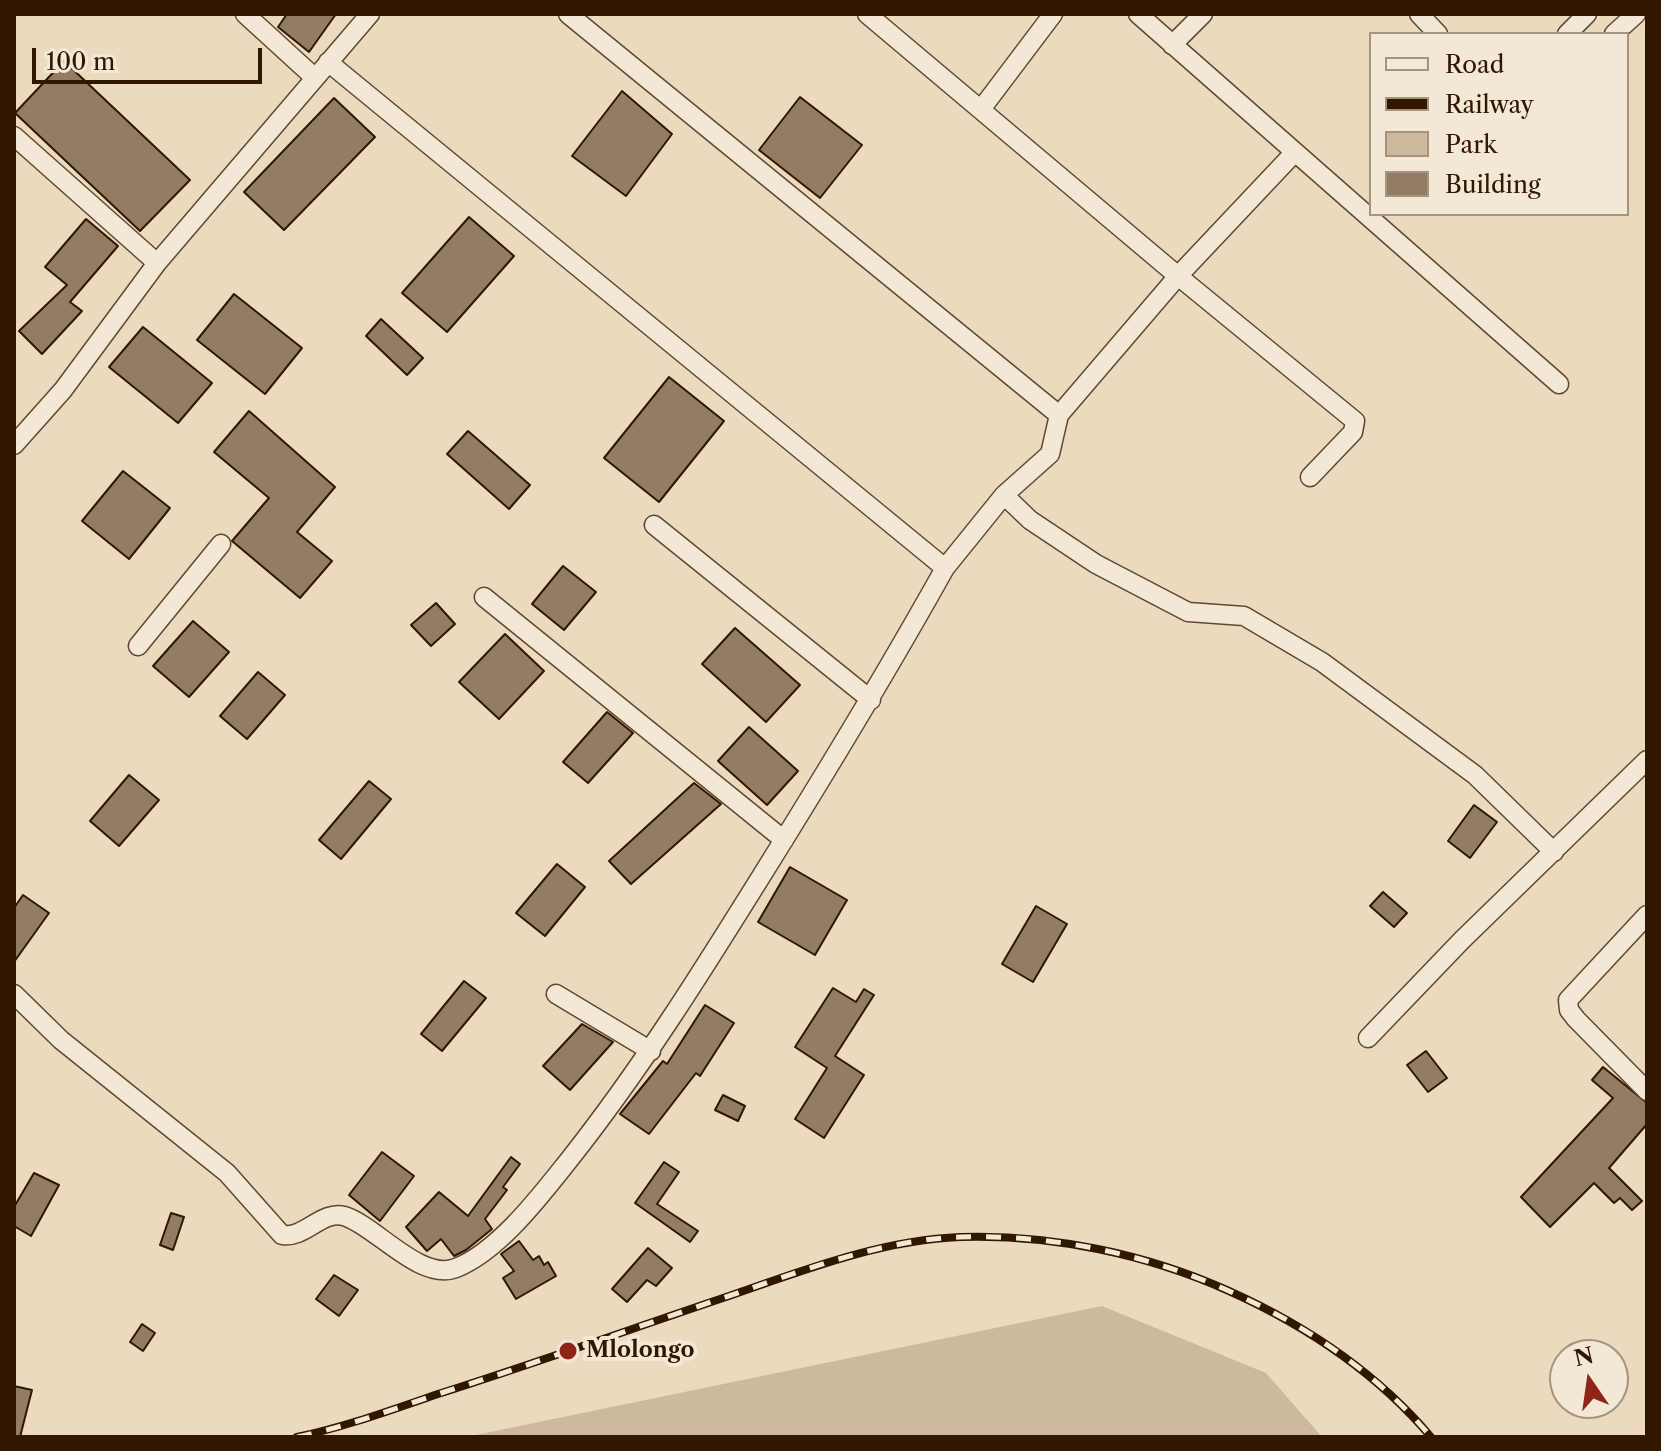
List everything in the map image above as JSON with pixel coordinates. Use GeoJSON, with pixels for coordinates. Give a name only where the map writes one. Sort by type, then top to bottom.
{"type":"FeatureCollection","features":[{"type":"Feature","properties":{"kind":"street"},"geometry":{"type":"LineString","coordinates":[[245,14],[314,77]]}},
{"type":"Feature","properties":{"kind":"street"},"geometry":{"type":"LineString","coordinates":[[14,445],[63,390],[157,263],[370,14]]}},
{"type":"Feature","properties":{"kind":"street"},"geometry":{"type":"LineString","coordinates":[[568,14],[1059,415]]}},
{"type":"Feature","properties":{"kind":"street"},"geometry":{"type":"LineString","coordinates":[[867,14],[1355,421],[1353,432],[1310,477]]}},
{"type":"Feature","properties":{"kind":"street"},"geometry":{"type":"LineString","coordinates":[[982,108],[1053,14]]}},
{"type":"Feature","properties":{"kind":"street"},"geometry":{"type":"LineString","coordinates":[[1138,14],[1559,384]]}},
{"type":"Feature","properties":{"kind":"street"},"geometry":{"type":"LineString","coordinates":[[1172,45],[1203,14]]}},
{"type":"Feature","properties":{"kind":"street"},"geometry":{"type":"LineString","coordinates":[[1419,14],[1436,32]]}},
{"type":"Feature","properties":{"kind":"street"},"geometry":{"type":"LineString","coordinates":[[1569,32],[1587,14]]}},
{"type":"Feature","properties":{"kind":"street"},"geometry":{"type":"LineString","coordinates":[[1616,32],[1636,14]]}},
{"type":"Feature","properties":{"kind":"street"},"geometry":{"type":"LineString","coordinates":[[328,62],[945,568]]}},
{"type":"Feature","properties":{"kind":"street"},"geometry":{"type":"LineString","coordinates":[[14,136],[157,263]]}},
{"type":"Feature","properties":{"kind":"street"},"geometry":{"type":"LineString","coordinates":[[14,994],[61,1040],[227,1173],[282,1235],[292,1235],[325,1219],[344,1216],[431,1268],[445,1270],[466,1261],[520,1219],[623,1092],[871,700],[945,568],[1004,495],[1050,454],[1059,415],[1178,276],[1295,152]]}},
{"type":"Feature","properties":{"kind":"street"},"geometry":{"type":"LineString","coordinates":[[1004,495],[1030,520],[1096,564],[1174,606],[1188,612],[1244,616],[1322,662],[1475,775],[1554,852]]}},
{"type":"Feature","properties":{"kind":"street"},"geometry":{"type":"LineString","coordinates":[[654,525],[871,700]]}},
{"type":"Feature","properties":{"kind":"street"},"geometry":{"type":"LineString","coordinates":[[138,646],[221,544]]}},
{"type":"Feature","properties":{"kind":"street"},"geometry":{"type":"LineString","coordinates":[[484,597],[784,840]]}},
{"type":"Feature","properties":{"kind":"street"},"geometry":{"type":"LineString","coordinates":[[1368,1038],[1462,940],[1647,760]]}},
{"type":"Feature","properties":{"kind":"street"},"geometry":{"type":"LineString","coordinates":[[1647,915],[1568,1000],[1569,1010],[1576,1019],[1647,1091]]}},
{"type":"Feature","properties":{"kind":"street"},"geometry":{"type":"LineString","coordinates":[[556,994],[651,1051]]}},
{"type":"Feature","properties":{"kind":"green space"},"geometry":{"type":"Polygon","coordinates":[[[1102,1306],[1266,1373],[1322,1437],[466,1437],[1102,1306]]]}},
{"type":"Feature","properties":{"kind":"building"},"geometry":{"type":"Polygon","coordinates":[[[287,14],[336,14],[309,52],[278,27],[287,14]]]}},
{"type":"Feature","properties":{"kind":"building"},"geometry":{"type":"Polygon","coordinates":[[[64,61],[190,180],[140,231],[15,113],[64,61]]]}},
{"type":"Feature","properties":{"kind":"building"},"geometry":{"type":"Polygon","coordinates":[[[622,91],[672,134],[626,196],[572,156],[622,91]]]}},
{"type":"Feature","properties":{"kind":"building"},"geometry":{"type":"Polygon","coordinates":[[[800,97],[862,145],[820,198],[759,150],[800,97]]]}},
{"type":"Feature","properties":{"kind":"building"},"geometry":{"type":"Polygon","coordinates":[[[334,98],[375,137],[284,230],[244,192],[334,98]]]}},
{"type":"Feature","properties":{"kind":"building"},"geometry":{"type":"Polygon","coordinates":[[[469,217],[514,256],[447,332],[402,293],[469,217]]]}},
{"type":"Feature","properties":{"kind":"building"},"geometry":{"type":"Polygon","coordinates":[[[86,219],[118,246],[70,302],[82,311],[42,354],[19,331],[67,285],[45,267],[86,219]]]}},
{"type":"Feature","properties":{"kind":"building"},"geometry":{"type":"Polygon","coordinates":[[[234,294],[302,348],[265,394],[197,340],[234,294]]]}},
{"type":"Feature","properties":{"kind":"building"},"geometry":{"type":"Polygon","coordinates":[[[381,319],[423,358],[407,375],[366,336],[381,319]]]}},
{"type":"Feature","properties":{"kind":"building"},"geometry":{"type":"Polygon","coordinates":[[[143,327],[212,383],[178,423],[109,367],[143,327]]]}},
{"type":"Feature","properties":{"kind":"building"},"geometry":{"type":"Polygon","coordinates":[[[669,377],[724,421],[659,502],[604,458],[669,377]]]}},
{"type":"Feature","properties":{"kind":"building"},"geometry":{"type":"Polygon","coordinates":[[[249,411],[335,487],[297,532],[332,561],[300,598],[232,541],[269,498],[214,452],[249,411]]]}},
{"type":"Feature","properties":{"kind":"building"},"geometry":{"type":"Polygon","coordinates":[[[468,431],[530,485],[509,509],[447,454],[468,431]]]}},
{"type":"Feature","properties":{"kind":"building"},"geometry":{"type":"Polygon","coordinates":[[[123,471],[170,508],[129,559],[82,521],[123,471]]]}},
{"type":"Feature","properties":{"kind":"building"},"geometry":{"type":"Polygon","coordinates":[[[563,566],[596,592],[564,630],[532,604],[563,566]]]}},
{"type":"Feature","properties":{"kind":"building"},"geometry":{"type":"Polygon","coordinates":[[[436,603],[455,624],[431,646],[411,625],[436,603]]]}},
{"type":"Feature","properties":{"kind":"building"},"geometry":{"type":"Polygon","coordinates":[[[193,621],[229,652],[189,697],[153,666],[193,621]]]}},
{"type":"Feature","properties":{"kind":"building"},"geometry":{"type":"Polygon","coordinates":[[[735,628],[800,685],[766,722],[702,664],[735,628]]]}},
{"type":"Feature","properties":{"kind":"building"},"geometry":{"type":"Polygon","coordinates":[[[505,634],[544,671],[499,719],[459,682],[505,634]]]}},
{"type":"Feature","properties":{"kind":"building"},"geometry":{"type":"Polygon","coordinates":[[[258,672],[285,695],[247,739],[220,716],[258,672]]]}},
{"type":"Feature","properties":{"kind":"building"},"geometry":{"type":"Polygon","coordinates":[[[607,712],[633,733],[588,783],[563,762],[607,712]]]}},
{"type":"Feature","properties":{"kind":"building"},"geometry":{"type":"Polygon","coordinates":[[[749,727],[798,771],[767,805],[718,761],[749,727]]]}},
{"type":"Feature","properties":{"kind":"building"},"geometry":{"type":"Polygon","coordinates":[[[129,775],[159,800],[119,846],[90,821],[129,775]]]}},
{"type":"Feature","properties":{"kind":"building"},"geometry":{"type":"Polygon","coordinates":[[[369,781],[391,799],[341,859],[319,840],[369,781]]]}},
{"type":"Feature","properties":{"kind":"building"},"geometry":{"type":"Polygon","coordinates":[[[694,783],[721,804],[631,884],[609,861],[694,783]]]}},
{"type":"Feature","properties":{"kind":"building"},"geometry":{"type":"Polygon","coordinates":[[[1474,805],[1497,822],[1470,858],[1448,841],[1474,805]]]}},
{"type":"Feature","properties":{"kind":"building"},"geometry":{"type":"Polygon","coordinates":[[[557,864],[585,887],[545,936],[516,913],[557,864]]]}},
{"type":"Feature","properties":{"kind":"building"},"geometry":{"type":"Polygon","coordinates":[[[790,867],[847,900],[815,955],[758,922],[790,867]]]}},
{"type":"Feature","properties":{"kind":"building"},"geometry":{"type":"Polygon","coordinates":[[[1383,892],[1407,913],[1394,927],[1370,906],[1383,892]]]}},
{"type":"Feature","properties":{"kind":"building"},"geometry":{"type":"Polygon","coordinates":[[[23,895],[49,913],[14,962],[14,908],[23,895]]]}},
{"type":"Feature","properties":{"kind":"building"},"geometry":{"type":"Polygon","coordinates":[[[1036,906],[1067,924],[1033,982],[1002,964],[1036,906]]]}},
{"type":"Feature","properties":{"kind":"building"},"geometry":{"type":"Polygon","coordinates":[[[464,981],[486,998],[442,1051],[421,1034],[464,981]]]}},
{"type":"Feature","properties":{"kind":"building"},"geometry":{"type":"Polygon","coordinates":[[[833,988],[856,1002],[864,989],[874,995],[835,1056],[864,1075],[824,1138],[795,1119],[827,1068],[795,1047],[833,988]]]}},
{"type":"Feature","properties":{"kind":"building"},"geometry":{"type":"Polygon","coordinates":[[[705,1005],[734,1023],[700,1076],[696,1073],[649,1134],[620,1114],[663,1061],[667,1064],[705,1005]]]}},
{"type":"Feature","properties":{"kind":"building"},"geometry":{"type":"Polygon","coordinates":[[[582,1024],[613,1042],[570,1090],[543,1066],[582,1024]]]}},
{"type":"Feature","properties":{"kind":"building"},"geometry":{"type":"Polygon","coordinates":[[[1426,1051],[1447,1078],[1428,1092],[1407,1065],[1426,1051]]]}},
{"type":"Feature","properties":{"kind":"building"},"geometry":{"type":"Polygon","coordinates":[[[1603,1067],[1647,1103],[1647,1124],[1609,1168],[1642,1201],[1632,1210],[1620,1198],[1614,1203],[1594,1183],[1550,1227],[1521,1197],[1613,1098],[1592,1080],[1603,1067]]]}},
{"type":"Feature","properties":{"kind":"building"},"geometry":{"type":"Polygon","coordinates":[[[723,1095],[745,1106],[738,1121],[715,1110],[723,1095]]]}},
{"type":"Feature","properties":{"kind":"building"},"geometry":{"type":"Polygon","coordinates":[[[382,1152],[414,1176],[380,1221],[349,1195],[382,1152]]]}},
{"type":"Feature","properties":{"kind":"building"},"geometry":{"type":"Polygon","coordinates":[[[511,1157],[520,1164],[503,1187],[507,1190],[485,1219],[492,1229],[466,1250],[454,1256],[441,1239],[427,1251],[406,1227],[439,1192],[468,1216],[511,1157]]]}},
{"type":"Feature","properties":{"kind":"building"},"geometry":{"type":"Polygon","coordinates":[[[664,1162],[679,1172],[657,1204],[698,1231],[690,1242],[635,1203],[664,1162]]]}},
{"type":"Feature","properties":{"kind":"building"},"geometry":{"type":"Polygon","coordinates":[[[34,1173],[59,1185],[31,1236],[14,1226],[14,1207],[34,1173]]]}},
{"type":"Feature","properties":{"kind":"building"},"geometry":{"type":"Polygon","coordinates":[[[171,1213],[184,1217],[173,1250],[160,1245],[171,1213]]]}},
{"type":"Feature","properties":{"kind":"building"},"geometry":{"type":"Polygon","coordinates":[[[519,1241],[533,1260],[539,1256],[544,1265],[548,1262],[556,1276],[516,1299],[503,1278],[514,1271],[501,1254],[519,1241]]]}},
{"type":"Feature","properties":{"kind":"building"},"geometry":{"type":"Polygon","coordinates":[[[648,1248],[672,1268],[656,1286],[647,1280],[627,1302],[612,1289],[648,1248]]]}},
{"type":"Feature","properties":{"kind":"building"},"geometry":{"type":"Polygon","coordinates":[[[334,1275],[358,1290],[339,1316],[316,1299],[334,1275]]]}},
{"type":"Feature","properties":{"kind":"building"},"geometry":{"type":"Polygon","coordinates":[[[142,1324],[155,1333],[143,1351],[130,1342],[142,1324]]]}},
{"type":"Feature","properties":{"kind":"building"},"geometry":{"type":"Polygon","coordinates":[[[14,1386],[32,1390],[20,1437],[14,1437],[14,1386]]]}},
{"type":"Feature","properties":{"kind":"railway"},"geometry":{"type":"LineString","coordinates":[[297,1437],[368,1418],[840,1259],[899,1244],[960,1237],[1029,1239],[1098,1249],[1165,1267],[1229,1291],[1286,1319],[1339,1353],[1387,1392],[1431,1437]]}},
{"type":"Feature","properties":{"kind":"place","name":"Mlolongo"},"geometry":{"type":"Point","coordinates":[568,1351]}}]}
